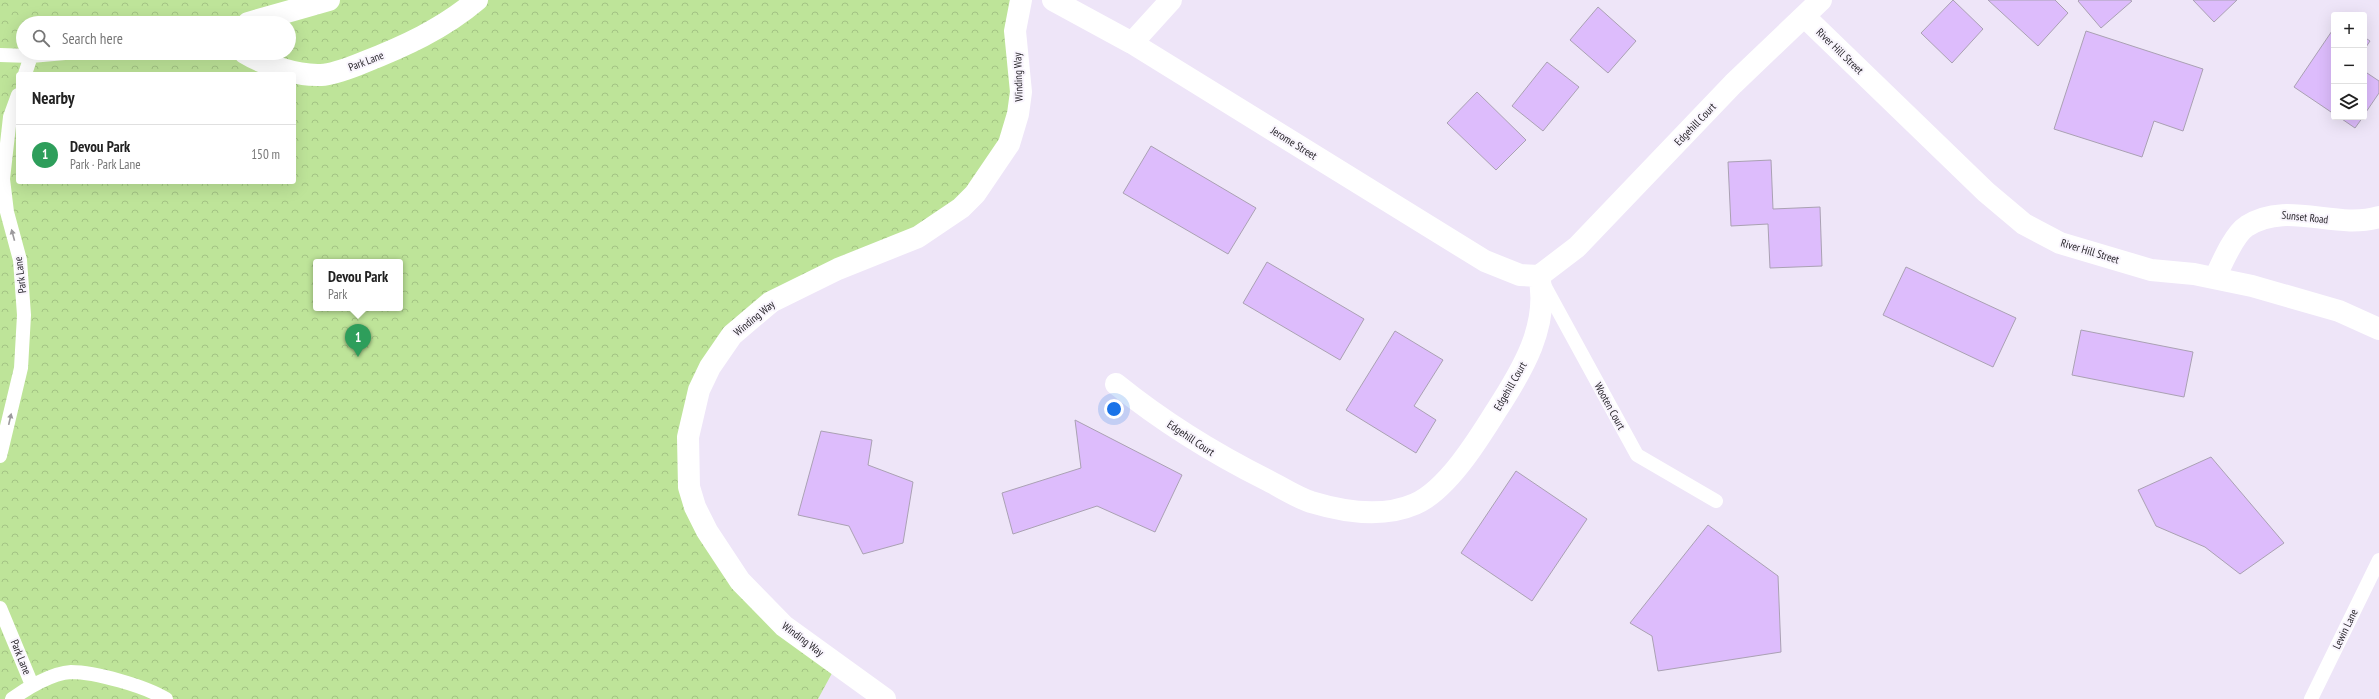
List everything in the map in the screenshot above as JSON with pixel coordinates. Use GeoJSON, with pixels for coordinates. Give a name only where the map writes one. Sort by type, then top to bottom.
{"type":"FeatureCollection","features":[{"type":"Feature","properties":{"kind":"street"},"geometry":{"type":"LineString","coordinates":[[273,16],[329,0]]}},
{"type":"Feature","properties":{"kind":"street","name":"Park Lane"},"geometry":{"type":"LineString","coordinates":[[256,60],[284,70],[320,75],[334,73],[407,46],[446,22],[477,0]]}},
{"type":"Feature","properties":{"kind":"street","name":"Winding Way"},"geometry":{"type":"LineString","coordinates":[[885,699],[784,626],[740,581],[707,532],[695,507],[689,487],[688,437],[699,390],[710,367],[732,335],[771,302],[838,269],[918,237],[961,208],[975,194],[1009,144],[1018,114],[1021,92],[1015,31],[1021,0]]}},
{"type":"Feature","properties":{"kind":"street","name":"Jerome Street"},"geometry":{"type":"LineString","coordinates":[[1053,0],[1132,43],[1485,262],[1520,274],[1539,276]]}},
{"type":"Feature","properties":{"kind":"street"},"geometry":{"type":"LineString","coordinates":[[1132,43],[1171,0]]}},
{"type":"Feature","properties":{"kind":"street","name":"Edgehill Court"},"geometry":{"type":"LineString","coordinates":[[1116,384],[1144,407],[1218,456],[1310,502],[1340,509],[1385,513],[1415,504],[1430,495],[1470,453],[1520,374],[1537,333],[1543,294],[1539,276],[1577,247],[1733,84],[1805,18],[1821,0]]}},
{"type":"Feature","properties":{"kind":"street","name":"River Hill Street"},"geometry":{"type":"LineString","coordinates":[[1805,18],[1986,192],[2024,224],[2060,243],[2151,270],[2214,278],[2252,286],[2339,311],[2379,329]]}},
{"type":"Feature","properties":{"kind":"street","name":"Sunset Road"},"geometry":{"type":"LineString","coordinates":[[2214,278],[2232,244],[2246,226],[2276,214],[2344,221],[2379,218]]}},
{"type":"Feature","properties":{"kind":"lane"},"geometry":{"type":"LineString","coordinates":[[0,55],[16,56]]}},
{"type":"Feature","properties":{"kind":"lane"},"geometry":{"type":"LineString","coordinates":[[26,72],[30,60]]}},
{"type":"Feature","properties":{"kind":"lane","name":"Park Lane"},"geometry":{"type":"LineString","coordinates":[[0,456],[21,368],[24,315],[20,260],[7,212],[3,179],[4,149],[10,117],[16,100]]}},
{"type":"Feature","properties":{"kind":"lane","name":"Wooten Court"},"geometry":{"type":"LineString","coordinates":[[1539,276],[1637,455],[1716,501]]}},
{"type":"Feature","properties":{"kind":"lane","name":"Lewin Lane"},"geometry":{"type":"LineString","coordinates":[[2311,699],[2379,560]]}},
{"type":"Feature","properties":{"kind":"lane","name":"Park Lane"},"geometry":{"type":"LineString","coordinates":[[0,608],[32,685],[12,699]]}},
{"type":"Feature","properties":{"kind":"lane"},"geometry":{"type":"LineString","coordinates":[[32,685],[70,672],[110,678],[156,693],[166,699]]}},
{"type":"Feature","properties":{"kind":"green space"},"geometry":{"type":"Polygon","coordinates":[[[0,0],[1021,0],[1018,114],[961,208],[771,302],[710,367],[689,487],[740,581],[837,664],[818,699],[0,699],[0,0]]]}},
{"type":"Feature","properties":{"kind":"building"},"geometry":{"type":"Polygon","coordinates":[[[1953,0],[1983,29],[1952,63],[1921,33],[1953,0]]]}},
{"type":"Feature","properties":{"kind":"building"},"geometry":{"type":"Polygon","coordinates":[[[1988,0],[2055,0],[2068,13],[2038,46],[1988,0]]]}},
{"type":"Feature","properties":{"kind":"building"},"geometry":{"type":"Polygon","coordinates":[[[2193,0],[2237,0],[2214,22],[2193,0]]]}},
{"type":"Feature","properties":{"kind":"building"},"geometry":{"type":"Polygon","coordinates":[[[2078,1],[2132,1],[2101,28],[2078,1]]]}},
{"type":"Feature","properties":{"kind":"building"},"geometry":{"type":"Polygon","coordinates":[[[1598,7],[1636,41],[1608,73],[1570,40],[1598,7]]]}},
{"type":"Feature","properties":{"kind":"building"},"geometry":{"type":"Polygon","coordinates":[[[2086,31],[2203,69],[2183,131],[2154,121],[2142,157],[2054,129],[2086,31]]]}},
{"type":"Feature","properties":{"kind":"building"},"geometry":{"type":"Polygon","coordinates":[[[2331,32],[2331,112],[2294,87],[2331,32]]]}},
{"type":"Feature","properties":{"kind":"building"},"geometry":{"type":"Polygon","coordinates":[[[1547,62],[1579,87],[1543,131],[1512,106],[1547,62]]]}},
{"type":"Feature","properties":{"kind":"building"},"geometry":{"type":"Polygon","coordinates":[[[2367,73],[2379,81],[2379,93],[2367,111],[2367,73]]]}},
{"type":"Feature","properties":{"kind":"building"},"geometry":{"type":"Polygon","coordinates":[[[1477,92],[1526,140],[1496,170],[1447,123],[1477,92]]]}},
{"type":"Feature","properties":{"kind":"building"},"geometry":{"type":"Polygon","coordinates":[[[2343,120],[2361,120],[2355,128],[2343,120]]]}},
{"type":"Feature","properties":{"kind":"building"},"geometry":{"type":"Polygon","coordinates":[[[1151,146],[1256,208],[1228,254],[1123,193],[1151,146]]]}},
{"type":"Feature","properties":{"kind":"building"},"geometry":{"type":"Polygon","coordinates":[[[1771,160],[1773,209],[1820,207],[1822,266],[1770,268],[1768,224],[1731,226],[1728,162],[1771,160]]]}},
{"type":"Feature","properties":{"kind":"building"},"geometry":{"type":"Polygon","coordinates":[[[1267,262],[1364,319],[1340,360],[1243,303],[1267,262]]]}},
{"type":"Feature","properties":{"kind":"building"},"geometry":{"type":"Polygon","coordinates":[[[1906,267],[2016,318],[1993,367],[1883,315],[1906,267]]]}},
{"type":"Feature","properties":{"kind":"building"},"geometry":{"type":"Polygon","coordinates":[[[2081,330],[2193,352],[2184,397],[2072,375],[2081,330]]]}},
{"type":"Feature","properties":{"kind":"building"},"geometry":{"type":"Polygon","coordinates":[[[1395,331],[1443,360],[1414,406],[1436,420],[1416,453],[1346,410],[1395,331]]]}},
{"type":"Feature","properties":{"kind":"building"},"geometry":{"type":"Polygon","coordinates":[[[1075,420],[1182,475],[1155,532],[1097,506],[1013,534],[1002,493],[1081,468],[1075,420]]]}},
{"type":"Feature","properties":{"kind":"building"},"geometry":{"type":"Polygon","coordinates":[[[821,431],[872,440],[868,465],[913,482],[903,543],[863,554],[849,526],[798,515],[821,431]]]}},
{"type":"Feature","properties":{"kind":"building"},"geometry":{"type":"Polygon","coordinates":[[[2211,457],[2284,543],[2240,574],[2205,547],[2156,526],[2138,490],[2211,457]]]}},
{"type":"Feature","properties":{"kind":"building"},"geometry":{"type":"Polygon","coordinates":[[[1516,471],[1587,519],[1532,601],[1461,553],[1516,471]]]}},
{"type":"Feature","properties":{"kind":"building"},"geometry":{"type":"Polygon","coordinates":[[[1708,525],[1778,576],[1781,652],[1658,671],[1652,636],[1630,623],[1708,525]]]}},
{"type":"Feature","properties":{"kind":"place","name":"Devou Park"},"geometry":{"type":"Point","coordinates":[358,357]}}]}
